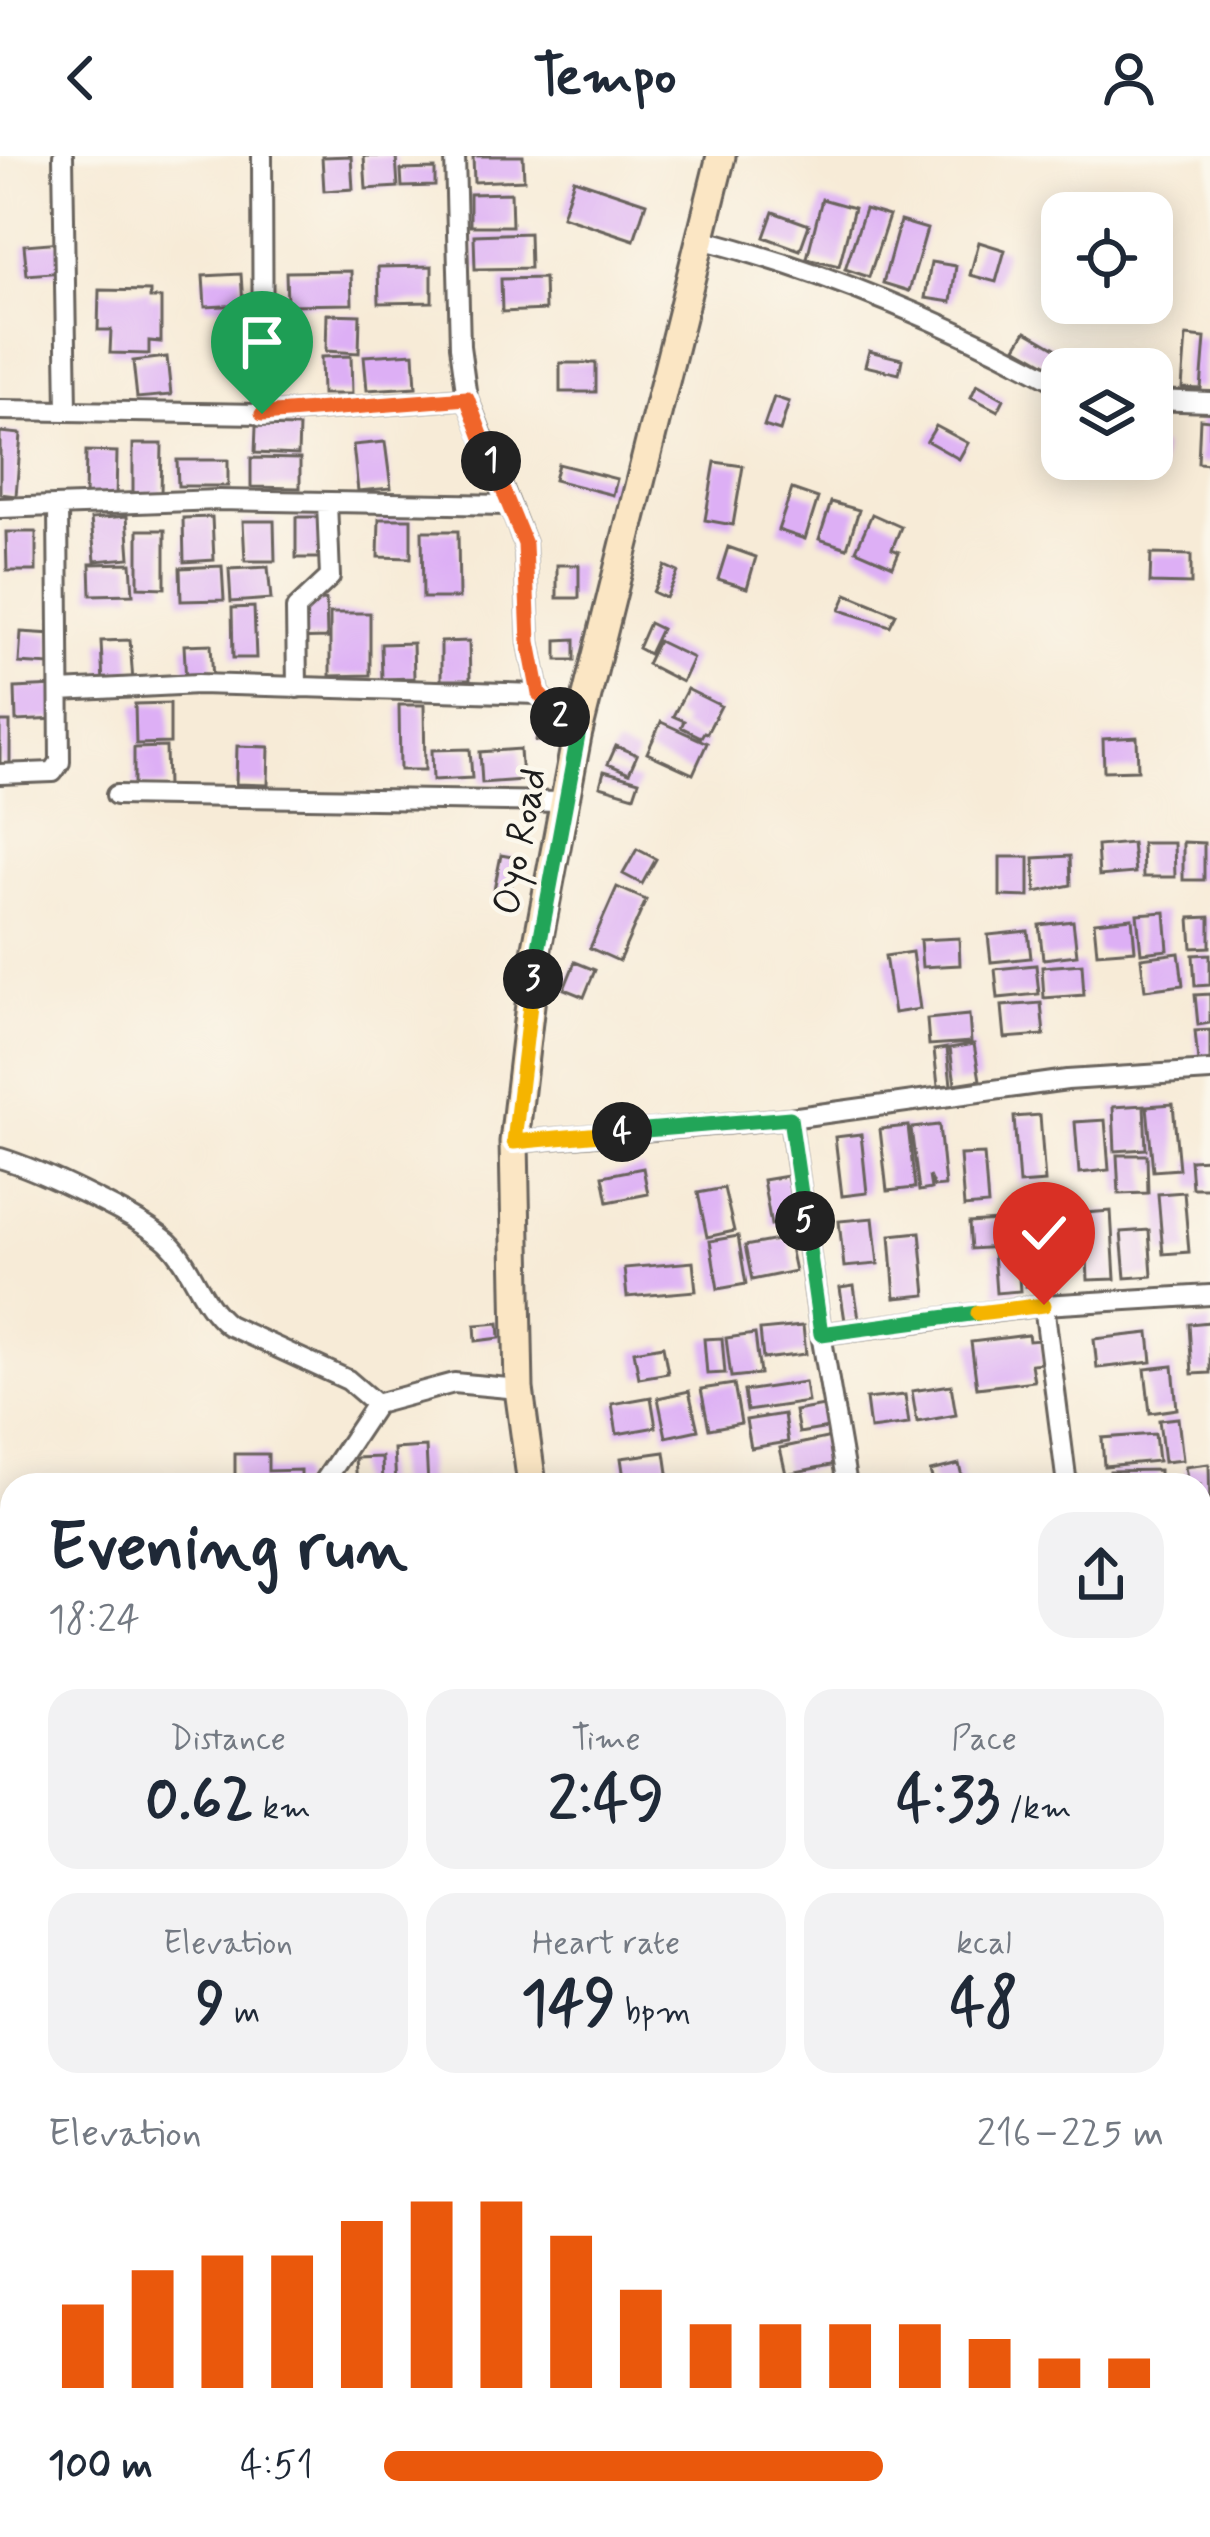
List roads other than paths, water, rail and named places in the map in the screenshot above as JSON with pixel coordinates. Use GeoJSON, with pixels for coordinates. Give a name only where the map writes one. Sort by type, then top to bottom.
{"type":"FeatureCollection","features":[{"type":"Feature","properties":{"kind":"street"},"geometry":{"type":"LineString","coordinates":[[63,156],[67,410]]}},
{"type":"Feature","properties":{"kind":"street"},"geometry":{"type":"LineString","coordinates":[[262,156],[262,414]]}},
{"type":"Feature","properties":{"kind":"street"},"geometry":{"type":"LineString","coordinates":[[455,156],[460,346],[467,398],[525,544],[529,642],[539,694],[578,736]]}},
{"type":"Feature","properties":{"kind":"street","name":"Oyo Road"},"geometry":{"type":"LineString","coordinates":[[530,1473],[519,1389],[514,1142],[536,953],[578,736],[722,156]]}},
{"type":"Feature","properties":{"kind":"street"},"geometry":{"type":"LineString","coordinates":[[701,238],[790,262],[970,335],[1041,374]]}},
{"type":"Feature","properties":{"kind":"street"},"geometry":{"type":"LineString","coordinates":[[0,410],[262,414],[467,398]]}},
{"type":"Feature","properties":{"kind":"street"},"geometry":{"type":"LineString","coordinates":[[1173,401],[1210,403]]}},
{"type":"Feature","properties":{"kind":"street"},"geometry":{"type":"LineString","coordinates":[[0,508],[218,500],[509,505]]}},
{"type":"Feature","properties":{"kind":"street"},"geometry":{"type":"LineString","coordinates":[[297,688],[296,609],[330,578],[327,502]]}},
{"type":"Feature","properties":{"kind":"street"},"geometry":{"type":"LineString","coordinates":[[0,773],[53,772],[60,762],[58,506]]}},
{"type":"Feature","properties":{"kind":"street"},"geometry":{"type":"LineString","coordinates":[[60,692],[198,684],[539,694]]}},
{"type":"Feature","properties":{"kind":"street"},"geometry":{"type":"LineString","coordinates":[[116,795],[565,802]]}},
{"type":"Feature","properties":{"kind":"street"},"geometry":{"type":"LineString","coordinates":[[514,1142],[790,1118],[1067,1080],[1210,1071]]}},
{"type":"Feature","properties":{"kind":"street"},"geometry":{"type":"LineString","coordinates":[[790,1118],[845,1473]]}},
{"type":"Feature","properties":{"kind":"street"},"geometry":{"type":"LineString","coordinates":[[0,1158],[142,1224],[168,1243],[214,1314],[228,1325],[348,1380],[376,1404]]}},
{"type":"Feature","properties":{"kind":"street"},"geometry":{"type":"LineString","coordinates":[[821,1334],[1044,1305],[1210,1295]]}},
{"type":"Feature","properties":{"kind":"street"},"geometry":{"type":"LineString","coordinates":[[1044,1305],[1065,1473]]}},
{"type":"Feature","properties":{"kind":"street"},"geometry":{"type":"LineString","coordinates":[[330,1473],[376,1404],[454,1383],[519,1389]]}}]}
